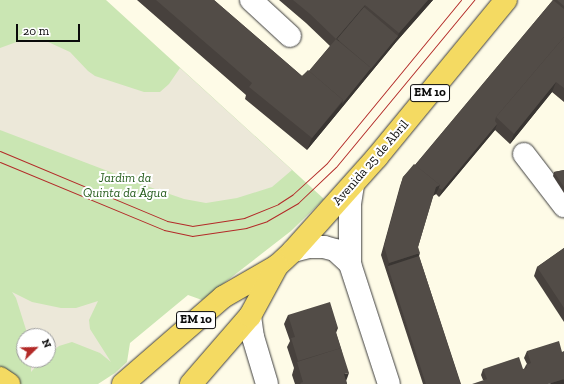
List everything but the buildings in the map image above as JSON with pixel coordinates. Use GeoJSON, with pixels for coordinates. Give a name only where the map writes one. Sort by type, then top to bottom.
{"type":"FeatureCollection","features":[{"type":"Feature","properties":{"kind":"main road","name":"Avenida 25 de Abril"},"geometry":{"type":"LineString","coordinates":[[123,384],[223,296],[277,266],[293,251],[377,157],[506,0]]}},
{"type":"Feature","properties":{"kind":"main road","name":"Avenida 25 de Abril"},"geometry":{"type":"LineString","coordinates":[[191,384],[250,316],[277,266]]}},
{"type":"Feature","properties":{"kind":"main road"},"geometry":{"type":"LineString","coordinates":[[0,378],[8,384]]}},
{"type":"Feature","properties":{"kind":"street"},"geometry":{"type":"LineString","coordinates":[[251,0],[290,36]]}},
{"type":"Feature","properties":{"kind":"street"},"geometry":{"type":"LineString","coordinates":[[524,154],[564,206]]}},
{"type":"Feature","properties":{"kind":"street"},"geometry":{"type":"LineString","coordinates":[[353,184],[350,204],[350,264],[389,384]]}},
{"type":"Feature","properties":{"kind":"street"},"geometry":{"type":"LineString","coordinates":[[293,251],[308,246],[324,247],[335,250],[350,264]]}},
{"type":"Feature","properties":{"kind":"street"},"geometry":{"type":"LineString","coordinates":[[250,316],[253,336],[267,384]]}},
{"type":"Feature","properties":{"kind":"green space","name":"Jardim da Quinta da Água"},"geometry":{"type":"Polygon","coordinates":[[[0,0],[106,0],[324,199],[291,231],[202,300],[188,295],[130,343],[127,362],[115,373],[98,384],[20,384],[0,366],[0,0]]]}},
{"type":"Feature","properties":{"kind":"shaded area"},"geometry":{"type":"Polygon","coordinates":[[[33,39],[46,41],[70,52],[88,71],[95,76],[144,92],[160,92],[169,84],[180,68],[292,170],[272,187],[237,198],[206,203],[184,199],[155,189],[0,130],[0,48],[22,40],[33,39]]]}},
{"type":"Feature","properties":{"kind":"shaded area"},"geometry":{"type":"Polygon","coordinates":[[[12,292],[32,302],[61,308],[76,308],[98,301],[89,320],[90,329],[111,362],[100,353],[72,342],[56,348],[56,328],[25,328],[16,298],[12,292]]]}},
{"type":"Feature","properties":{"kind":"tram line"},"geometry":{"type":"LineString","coordinates":[[0,151],[167,221],[192,226],[244,218],[278,204],[292,195],[327,163],[461,0]]}},
{"type":"Feature","properties":{"kind":"tram line"},"geometry":{"type":"LineString","coordinates":[[0,162],[164,230],[192,236],[246,228],[267,221],[298,203],[336,167],[474,0]]}}]}
